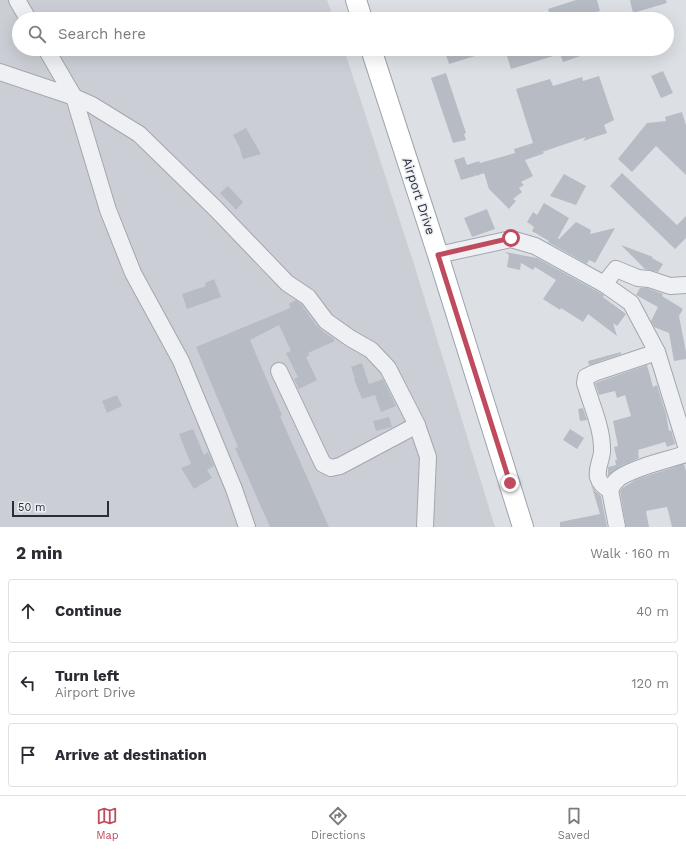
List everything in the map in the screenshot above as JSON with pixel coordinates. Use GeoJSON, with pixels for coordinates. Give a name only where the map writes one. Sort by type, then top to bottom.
{"type":"FeatureCollection","features":[{"type":"Feature","properties":{"kind":"main road"},"geometry":{"type":"LineString","coordinates":[[356,0],[360,12]]}},
{"type":"Feature","properties":{"kind":"main road","name":"Airport Drive"},"geometry":{"type":"LineString","coordinates":[[373,56],[438,255],[523,527]]}},
{"type":"Feature","properties":{"kind":"street"},"geometry":{"type":"LineString","coordinates":[[17,0],[24,12]]}},
{"type":"Feature","properties":{"kind":"street"},"geometry":{"type":"LineString","coordinates":[[50,56],[74,97],[108,210],[133,273],[181,361],[234,489],[247,527]]}},
{"type":"Feature","properties":{"kind":"street"},"geometry":{"type":"LineString","coordinates":[[0,72],[74,97],[92,105],[139,134],[231,224],[287,282],[308,297],[326,321],[350,338],[371,350],[388,368],[417,426],[428,457],[425,527]]}},
{"type":"Feature","properties":{"kind":"street"},"geometry":{"type":"LineString","coordinates":[[438,255],[511,238],[536,246],[604,284],[631,303],[657,352],[686,446]]}},
{"type":"Feature","properties":{"kind":"street"},"geometry":{"type":"LineString","coordinates":[[604,284],[616,269],[638,278],[649,279],[670,286],[686,285]]}},
{"type":"Feature","properties":{"kind":"street"},"geometry":{"type":"LineString","coordinates":[[610,490],[604,487],[598,476],[599,462],[603,451],[599,430],[585,384],[586,378],[594,373],[657,352]]}},
{"type":"Feature","properties":{"kind":"street"},"geometry":{"type":"LineString","coordinates":[[279,370],[322,464],[331,468],[340,466],[417,426]]}},
{"type":"Feature","properties":{"kind":"street"},"geometry":{"type":"LineString","coordinates":[[617,527],[610,490],[612,484],[619,478],[639,469],[686,454]]}},
{"type":"Feature","properties":{"kind":"shaded area"},"geometry":{"type":"Polygon","coordinates":[[[0,0],[327,0],[331,12],[12,12],[12,56],[346,56],[413,261],[495,527],[0,527],[0,0]]]}},
{"type":"Feature","properties":{"kind":"building"},"geometry":{"type":"Polygon","coordinates":[[[576,0],[597,0],[600,11],[549,12],[548,9],[576,0]]]}},
{"type":"Feature","properties":{"kind":"building"},"geometry":{"type":"Polygon","coordinates":[[[630,0],[666,0],[667,3],[636,12],[633,12],[630,0]]]}},
{"type":"Feature","properties":{"kind":"building"},"geometry":{"type":"Polygon","coordinates":[[[446,56],[475,56],[449,64],[446,56]]]}},
{"type":"Feature","properties":{"kind":"building"},"geometry":{"type":"Polygon","coordinates":[[[507,56],[553,56],[511,69],[507,56]]]}},
{"type":"Feature","properties":{"kind":"building"},"geometry":{"type":"Polygon","coordinates":[[[561,56],[580,56],[563,62],[561,56]]]}},
{"type":"Feature","properties":{"kind":"building"},"geometry":{"type":"Polygon","coordinates":[[[663,71],[673,93],[661,98],[651,76],[663,71]]]}},
{"type":"Feature","properties":{"kind":"building"},"geometry":{"type":"Polygon","coordinates":[[[446,73],[466,133],[464,134],[466,140],[453,143],[431,78],[446,73]]]}},
{"type":"Feature","properties":{"kind":"building"},"geometry":{"type":"Polygon","coordinates":[[[599,76],[614,120],[604,125],[607,133],[583,141],[586,137],[542,152],[545,153],[525,160],[533,176],[521,182],[524,185],[519,188],[522,192],[513,199],[516,201],[509,209],[489,189],[484,173],[476,176],[475,174],[475,176],[461,180],[454,160],[464,157],[467,165],[479,161],[480,163],[515,153],[514,149],[533,143],[516,89],[550,79],[553,86],[582,77],[583,81],[599,76]]]}},
{"type":"Feature","properties":{"kind":"building"},"geometry":{"type":"Polygon","coordinates":[[[682,112],[686,125],[686,175],[656,146],[632,172],[618,159],[647,123],[666,121],[665,117],[682,112]]]}},
{"type":"Feature","properties":{"kind":"building"},"geometry":{"type":"Polygon","coordinates":[[[246,128],[261,154],[243,159],[239,146],[233,135],[246,128]]]}},
{"type":"Feature","properties":{"kind":"building"},"geometry":{"type":"Polygon","coordinates":[[[622,173],[677,225],[686,216],[686,238],[675,249],[610,186],[622,173]]]}},
{"type":"Feature","properties":{"kind":"building"},"geometry":{"type":"Polygon","coordinates":[[[564,174],[586,186],[576,205],[550,196],[564,174]]]}},
{"type":"Feature","properties":{"kind":"building"},"geometry":{"type":"Polygon","coordinates":[[[228,186],[243,202],[236,210],[220,193],[228,186]]]}},
{"type":"Feature","properties":{"kind":"building"},"geometry":{"type":"Polygon","coordinates":[[[544,203],[569,218],[558,238],[559,239],[576,222],[591,230],[590,234],[615,228],[595,263],[589,260],[587,264],[548,242],[549,241],[532,231],[534,227],[527,222],[533,212],[537,215],[544,203]]]}},
{"type":"Feature","properties":{"kind":"building"},"geometry":{"type":"Polygon","coordinates":[[[487,209],[495,229],[472,237],[464,218],[487,209]]]}},
{"type":"Feature","properties":{"kind":"building"},"geometry":{"type":"Polygon","coordinates":[[[621,245],[653,257],[652,258],[663,264],[658,272],[645,269],[621,245]]]}},
{"type":"Feature","properties":{"kind":"building"},"geometry":{"type":"Polygon","coordinates":[[[505,252],[537,258],[604,295],[603,297],[626,314],[617,326],[613,323],[617,336],[588,314],[583,322],[543,299],[556,280],[535,267],[533,270],[521,263],[520,270],[507,267],[509,255],[505,252]]]}},
{"type":"Feature","properties":{"kind":"building"},"geometry":{"type":"Polygon","coordinates":[[[214,279],[221,297],[187,309],[182,294],[206,286],[205,283],[214,279]]]}},
{"type":"Feature","properties":{"kind":"building"},"geometry":{"type":"Polygon","coordinates":[[[640,288],[647,288],[663,294],[662,296],[683,309],[679,316],[686,359],[674,361],[669,333],[654,327],[651,321],[658,307],[636,295],[640,288]]]}},
{"type":"Feature","properties":{"kind":"building"},"geometry":{"type":"Polygon","coordinates":[[[296,300],[301,304],[316,325],[335,341],[308,353],[309,356],[306,357],[317,380],[299,389],[294,379],[298,377],[286,353],[291,351],[279,325],[250,340],[282,415],[280,416],[329,527],[270,527],[235,448],[238,447],[196,347],[290,308],[289,304],[296,300]]]}},
{"type":"Feature","properties":{"kind":"building"},"geometry":{"type":"Polygon","coordinates":[[[621,352],[621,354],[589,365],[588,361],[621,352]]]}},
{"type":"Feature","properties":{"kind":"building"},"geometry":{"type":"Polygon","coordinates":[[[362,363],[369,384],[383,379],[396,406],[381,412],[375,395],[362,399],[351,367],[362,363]]]}},
{"type":"Feature","properties":{"kind":"building"},"geometry":{"type":"Polygon","coordinates":[[[647,365],[653,387],[657,385],[666,414],[669,431],[671,430],[675,444],[667,447],[665,442],[638,450],[639,458],[621,466],[608,476],[608,467],[616,465],[615,460],[617,460],[614,447],[618,446],[613,421],[631,416],[625,395],[617,398],[615,391],[599,395],[595,383],[647,365]]]}},
{"type":"Feature","properties":{"kind":"building"},"geometry":{"type":"Polygon","coordinates":[[[117,395],[122,406],[107,413],[102,401],[117,395]]]}},
{"type":"Feature","properties":{"kind":"building"},"geometry":{"type":"Polygon","coordinates":[[[583,408],[587,420],[580,421],[578,409],[583,408]]]}},
{"type":"Feature","properties":{"kind":"building"},"geometry":{"type":"Polygon","coordinates":[[[389,417],[392,427],[376,431],[373,421],[389,417]]]}},
{"type":"Feature","properties":{"kind":"building"},"geometry":{"type":"Polygon","coordinates":[[[193,429],[204,455],[208,452],[214,466],[207,470],[212,478],[194,489],[181,468],[191,464],[179,434],[193,429]]]}},
{"type":"Feature","properties":{"kind":"building"},"geometry":{"type":"Polygon","coordinates":[[[570,429],[584,438],[577,449],[563,440],[570,429]]]}},
{"type":"Feature","properties":{"kind":"building"},"geometry":{"type":"Polygon","coordinates":[[[684,464],[686,471],[686,527],[672,527],[667,507],[646,511],[649,527],[626,527],[620,491],[622,488],[637,479],[684,464]]]}},
{"type":"Feature","properties":{"kind":"building"},"geometry":{"type":"Polygon","coordinates":[[[591,484],[595,491],[601,496],[607,527],[560,527],[560,522],[600,514],[591,484]]]}},
{"type":"Feature","properties":{"kind":"route"},"geometry":{"type":"LineString","coordinates":[[510,483],[438,255],[511,238]]}}]}
